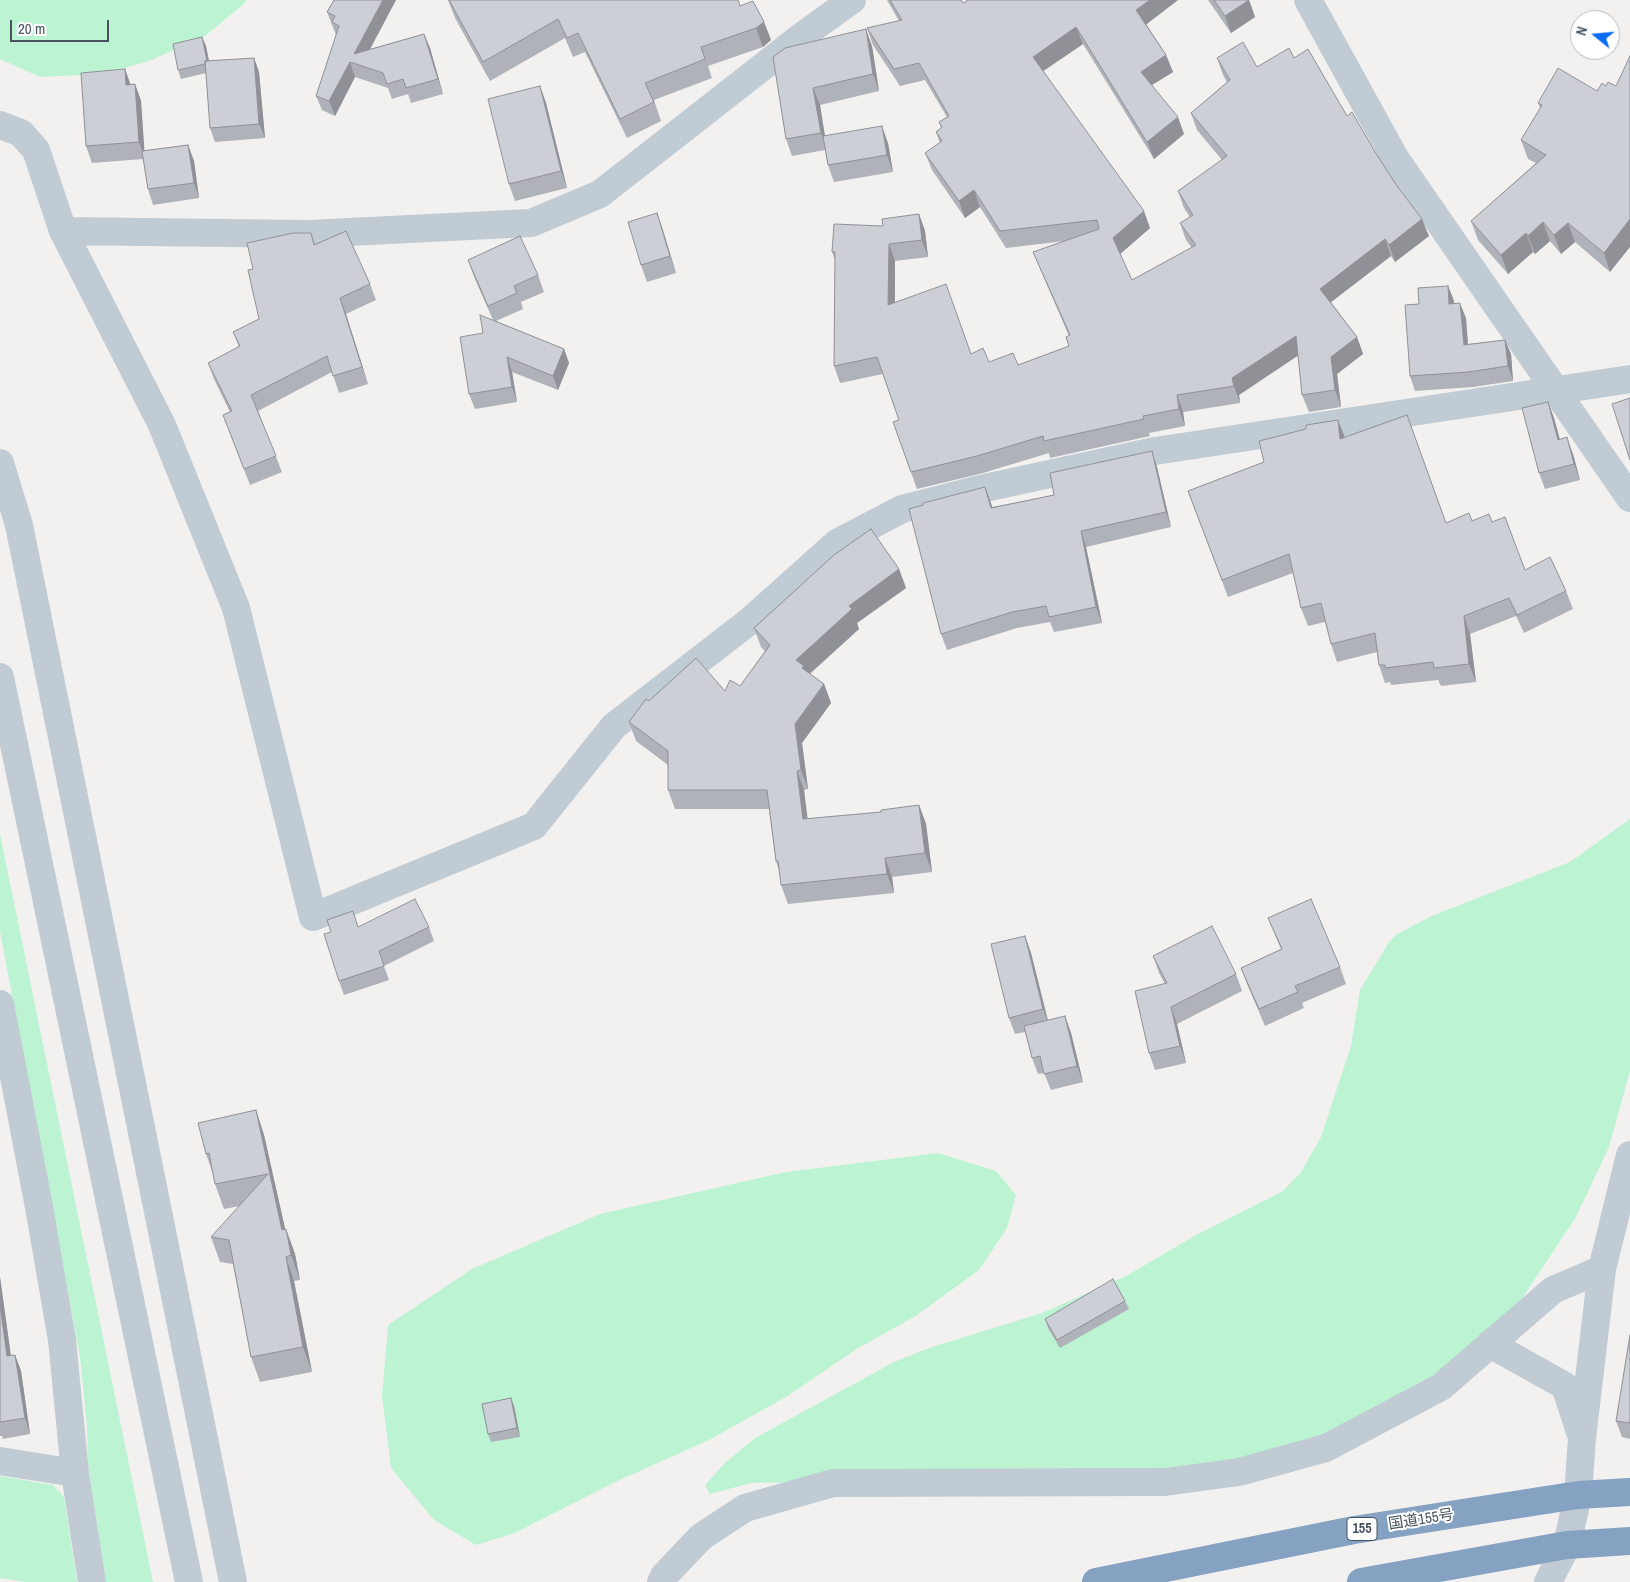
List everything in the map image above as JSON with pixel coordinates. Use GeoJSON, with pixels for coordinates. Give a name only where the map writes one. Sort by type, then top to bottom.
{"type":"FeatureCollection","features":[{"type":"Feature","properties":{"kind":"highway","name":"国道155号"},"geometry":{"type":"LineString","coordinates":[[1096,1582],[1354,1530],[1578,1496],[1630,1492]]}},
{"type":"Feature","properties":{"kind":"highway"},"geometry":{"type":"LineString","coordinates":[[1361,1582],[1567,1544],[1630,1541]]}},
{"type":"Feature","properties":{"kind":"street"},"geometry":{"type":"LineString","coordinates":[[63,231],[309,234],[531,223],[600,194],[802,36],[852,0]]}},
{"type":"Feature","properties":{"kind":"street"},"geometry":{"type":"LineString","coordinates":[[1308,0],[1395,158],[1630,498]]}},
{"type":"Feature","properties":{"kind":"street"},"geometry":{"type":"LineString","coordinates":[[0,125],[21,133],[36,150],[63,231],[162,425],[236,608],[313,917],[534,826],[614,726],[751,620],[837,543],[902,509],[976,490],[1155,452],[1630,380]]}},
{"type":"Feature","properties":{"kind":"street"},"geometry":{"type":"LineString","coordinates":[[0,463],[19,525],[233,1582]]}},
{"type":"Feature","properties":{"kind":"street"},"geometry":{"type":"LineString","coordinates":[[0,677],[189,1582]]}},
{"type":"Feature","properties":{"kind":"street"},"geometry":{"type":"LineString","coordinates":[[0,1004],[39,1207],[62,1340],[75,1473],[92,1582]]}},
{"type":"Feature","properties":{"kind":"street"},"geometry":{"type":"LineString","coordinates":[[1548,1582],[1567,1544],[1578,1496],[1582,1438],[1602,1269],[1630,1156]]}},
{"type":"Feature","properties":{"kind":"street"},"geometry":{"type":"LineString","coordinates":[[662,1582],[664,1576],[701,1537],[746,1508],[833,1483],[1165,1482],[1238,1472],[1326,1448],[1442,1387],[1553,1290],[1602,1269]]}},
{"type":"Feature","properties":{"kind":"street"},"geometry":{"type":"LineString","coordinates":[[1490,1344],[1564,1386],[1582,1438]]}},
{"type":"Feature","properties":{"kind":"street"},"geometry":{"type":"LineString","coordinates":[[0,1461],[75,1473]]}},
{"type":"Feature","properties":{"kind":"green space"},"geometry":{"type":"Polygon","coordinates":[[[0,0],[246,0],[245,3],[205,36],[149,61],[102,74],[40,77],[0,59],[0,0]]]}},
{"type":"Feature","properties":{"kind":"green space"},"geometry":{"type":"Polygon","coordinates":[[[1630,819],[1630,1071],[1609,1147],[1576,1217],[1523,1297],[1487,1337],[1432,1383],[1312,1446],[1151,1476],[751,1483],[710,1494],[705,1485],[725,1463],[755,1438],[894,1362],[929,1348],[1042,1313],[1126,1276],[1198,1234],[1283,1191],[1301,1172],[1321,1137],[1351,1046],[1360,990],[1389,942],[1397,934],[1434,915],[1570,862],[1630,819]]]}},
{"type":"Feature","properties":{"kind":"green space"},"geometry":{"type":"Polygon","coordinates":[[[0,834],[153,1582],[106,1582],[88,1464],[87,1426],[80,1357],[0,931],[0,834]]]}},
{"type":"Feature","properties":{"kind":"green space"},"geometry":{"type":"Polygon","coordinates":[[[938,1153],[996,1171],[1016,1195],[1007,1228],[979,1270],[917,1315],[855,1350],[789,1395],[711,1439],[613,1483],[515,1533],[476,1545],[434,1520],[391,1468],[382,1396],[388,1325],[472,1269],[600,1214],[786,1172],[938,1153]]]}},
{"type":"Feature","properties":{"kind":"green space"},"geometry":{"type":"Polygon","coordinates":[[[0,1476],[53,1485],[64,1497],[77,1582],[26,1582],[0,1578],[0,1476]]]}},
{"type":"Feature","properties":{"kind":"building"},"geometry":{"type":"Polygon","coordinates":[[[334,0],[383,0],[354,54],[424,34],[438,79],[406,88],[403,79],[387,84],[383,73],[350,62],[329,101],[316,96],[339,26],[332,22],[335,16],[327,12],[334,0]]]}},
{"type":"Feature","properties":{"kind":"building"},"geometry":{"type":"Polygon","coordinates":[[[449,0],[738,0],[740,6],[753,1],[764,22],[756,28],[701,47],[705,59],[645,83],[654,102],[620,119],[578,33],[567,38],[558,19],[483,62],[449,0]]]}},
{"type":"Feature","properties":{"kind":"building"},"geometry":{"type":"Polygon","coordinates":[[[890,0],[961,0],[963,3],[968,0],[1150,0],[1136,10],[1166,55],[1141,72],[1178,117],[1147,142],[1076,27],[1033,57],[1144,211],[1113,238],[1132,280],[1196,245],[1180,223],[1193,215],[1178,191],[1227,156],[1191,113],[1230,80],[1217,58],[1243,42],[1257,67],[1289,48],[1294,58],[1308,49],[1347,116],[1352,112],[1397,186],[1422,219],[1389,245],[1385,239],[1320,289],[1357,337],[1331,357],[1335,390],[1302,395],[1296,336],[1232,378],[1234,386],[1177,395],[1179,409],[1143,416],[1144,419],[1044,441],[1043,436],[977,456],[911,472],[893,422],[899,420],[877,357],[834,366],[835,252],[832,252],[834,224],[883,226],[882,219],[919,214],[922,240],[889,244],[888,305],[946,284],[971,354],[983,348],[989,362],[1013,353],[1018,365],[1069,346],[1066,337],[1070,335],[1033,252],[1099,229],[1097,220],[1000,231],[974,190],[959,201],[925,153],[942,141],[936,132],[942,127],[939,122],[949,116],[919,63],[894,69],[867,28],[902,20],[890,0]]]}},
{"type":"Feature","properties":{"kind":"building"},"geometry":{"type":"Polygon","coordinates":[[[1214,0],[1249,0],[1225,16],[1214,0]]]}},
{"type":"Feature","properties":{"kind":"building"},"geometry":{"type":"Polygon","coordinates":[[[866,29],[873,74],[813,88],[821,133],[786,139],[773,57],[785,48],[866,29]]]}},
{"type":"Feature","properties":{"kind":"building"},"geometry":{"type":"Polygon","coordinates":[[[202,37],[207,61],[205,61],[205,64],[178,70],[173,44],[202,37]]]}},
{"type":"Feature","properties":{"kind":"building"},"geometry":{"type":"Polygon","coordinates":[[[1630,56],[1630,219],[1604,253],[1568,223],[1554,235],[1543,222],[1528,236],[1526,233],[1501,255],[1471,221],[1546,155],[1521,140],[1542,105],[1538,103],[1558,68],[1597,91],[1602,83],[1606,86],[1608,82],[1616,86],[1630,56]]]}},
{"type":"Feature","properties":{"kind":"building"},"geometry":{"type":"Polygon","coordinates":[[[254,58],[259,124],[210,128],[205,61],[254,58]]]}},
{"type":"Feature","properties":{"kind":"building"},"geometry":{"type":"Polygon","coordinates":[[[125,69],[126,85],[135,84],[139,142],[86,146],[81,73],[125,69]]]}},
{"type":"Feature","properties":{"kind":"building"},"geometry":{"type":"Polygon","coordinates":[[[540,86],[561,171],[509,184],[488,99],[540,86]]]}},
{"type":"Feature","properties":{"kind":"building"},"geometry":{"type":"Polygon","coordinates":[[[882,126],[887,155],[828,165],[823,136],[882,126]]]}},
{"type":"Feature","properties":{"kind":"building"},"geometry":{"type":"Polygon","coordinates":[[[188,145],[194,183],[148,189],[142,151],[188,145]]]}},
{"type":"Feature","properties":{"kind":"building"},"geometry":{"type":"Polygon","coordinates":[[[657,213],[670,256],[641,265],[628,222],[657,213]]]}},
{"type":"Feature","properties":{"kind":"building"},"geometry":{"type":"Polygon","coordinates":[[[346,231],[370,284],[340,298],[362,367],[333,376],[327,356],[251,395],[276,456],[244,469],[223,415],[232,411],[208,363],[240,346],[233,332],[259,319],[248,270],[253,269],[247,243],[293,233],[311,233],[314,245],[346,231]]]}},
{"type":"Feature","properties":{"kind":"building"},"geometry":{"type":"Polygon","coordinates":[[[520,236],[538,275],[514,286],[517,293],[488,306],[468,260],[520,236]]]}},
{"type":"Feature","properties":{"kind":"building"},"geometry":{"type":"Polygon","coordinates":[[[1448,286],[1449,304],[1460,303],[1464,345],[1505,340],[1508,366],[1468,372],[1410,376],[1405,305],[1419,304],[1418,288],[1448,286]]]}},
{"type":"Feature","properties":{"kind":"building"},"geometry":{"type":"Polygon","coordinates":[[[480,315],[564,349],[553,376],[507,357],[512,387],[469,394],[460,337],[483,333],[480,315]]]}},
{"type":"Feature","properties":{"kind":"building"},"geometry":{"type":"Polygon","coordinates":[[[1630,398],[1630,460],[1612,404],[1630,398]]]}},
{"type":"Feature","properties":{"kind":"building"},"geometry":{"type":"Polygon","coordinates":[[[1548,402],[1558,440],[1567,437],[1574,464],[1539,473],[1522,408],[1548,402]]]}},
{"type":"Feature","properties":{"kind":"building"},"geometry":{"type":"Polygon","coordinates":[[[1407,415],[1446,523],[1469,513],[1472,521],[1489,514],[1492,522],[1505,517],[1525,570],[1550,557],[1566,591],[1517,615],[1509,598],[1464,616],[1469,664],[1434,668],[1433,662],[1385,668],[1385,665],[1379,665],[1375,633],[1331,644],[1321,603],[1301,608],[1289,554],[1222,580],[1188,491],[1264,462],[1259,441],[1306,429],[1306,425],[1338,420],[1340,439],[1407,415]]]}},
{"type":"Feature","properties":{"kind":"building"},"geometry":{"type":"Polygon","coordinates":[[[1152,451],[1166,512],[1081,531],[1096,607],[1049,617],[1046,606],[1012,612],[941,634],[909,509],[923,505],[923,503],[985,487],[991,508],[1054,495],[1050,473],[1152,451]]]}},
{"type":"Feature","properties":{"kind":"building"},"geometry":{"type":"Polygon","coordinates":[[[871,529],[899,569],[849,606],[852,609],[796,660],[804,666],[802,668],[824,684],[795,724],[801,770],[797,771],[803,819],[881,812],[881,810],[919,805],[925,853],[885,858],[887,874],[781,885],[767,790],[668,790],[668,751],[629,722],[646,699],[649,701],[696,658],[725,691],[730,680],[740,686],[770,645],[754,628],[834,555],[871,529]]]}},
{"type":"Feature","properties":{"kind":"building"},"geometry":{"type":"Polygon","coordinates":[[[415,899],[429,927],[379,951],[384,966],[339,981],[324,934],[331,932],[327,920],[353,911],[358,927],[415,899]]]}},
{"type":"Feature","properties":{"kind":"building"},"geometry":{"type":"Polygon","coordinates":[[[1311,899],[1340,967],[1295,986],[1298,992],[1259,1009],[1241,968],[1282,949],[1268,918],[1311,899]]]}},
{"type":"Feature","properties":{"kind":"building"},"geometry":{"type":"Polygon","coordinates":[[[1212,926],[1236,974],[1171,1007],[1180,1046],[1149,1053],[1135,991],[1167,983],[1153,956],[1212,926]]]}},
{"type":"Feature","properties":{"kind":"building"},"geometry":{"type":"Polygon","coordinates":[[[1025,936],[1043,1009],[1009,1018],[991,944],[1025,936]]]}},
{"type":"Feature","properties":{"kind":"building"},"geometry":{"type":"Polygon","coordinates":[[[1065,1016],[1077,1066],[1044,1074],[1040,1056],[1032,1058],[1024,1026],[1065,1016]]]}},
{"type":"Feature","properties":{"kind":"building"},"geometry":{"type":"Polygon","coordinates":[[[256,1110],[282,1230],[286,1229],[291,1255],[286,1257],[303,1347],[251,1357],[229,1240],[211,1237],[268,1174],[215,1184],[209,1153],[206,1154],[198,1123],[256,1110]]]}},
{"type":"Feature","properties":{"kind":"building"},"geometry":{"type":"Polygon","coordinates":[[[1113,1279],[1125,1301],[1057,1340],[1045,1319],[1113,1279]]]}},
{"type":"Feature","properties":{"kind":"building"},"geometry":{"type":"Polygon","coordinates":[[[0,1304],[7,1356],[15,1355],[25,1418],[0,1422],[0,1304]]]}},
{"type":"Feature","properties":{"kind":"building"},"geometry":{"type":"Polygon","coordinates":[[[1630,1335],[1630,1423],[1616,1421],[1630,1335]]]}},
{"type":"Feature","properties":{"kind":"building"},"geometry":{"type":"Polygon","coordinates":[[[511,1398],[517,1428],[488,1434],[482,1404],[511,1398]]]}}]}
